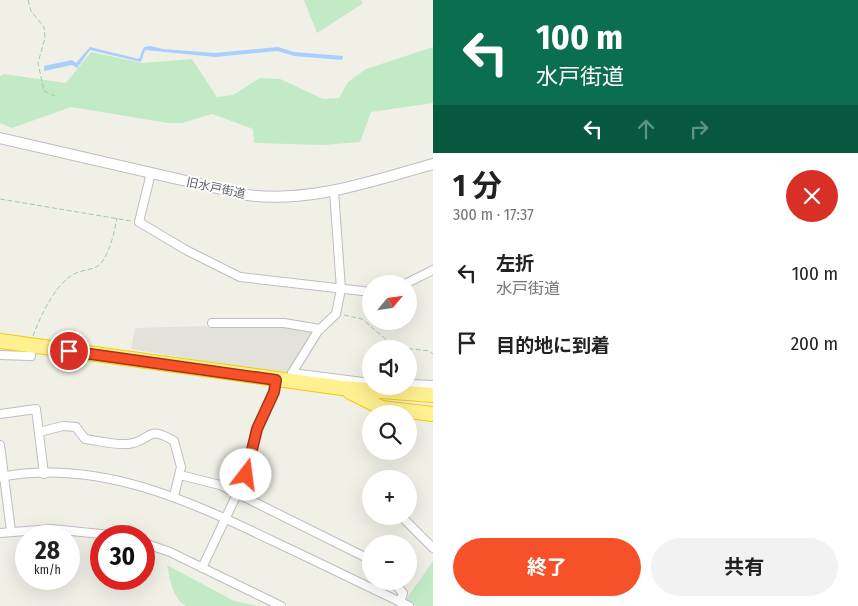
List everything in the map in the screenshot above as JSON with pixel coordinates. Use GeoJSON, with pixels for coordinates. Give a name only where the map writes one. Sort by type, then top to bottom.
{"type":"FeatureCollection","features":[{"type":"Feature","properties":{"kind":"highway"},"geometry":{"type":"LineString","coordinates":[[0,341],[276,380],[292,377],[342,388],[433,395]]}},
{"type":"Feature","properties":{"kind":"highway"},"geometry":{"type":"LineString","coordinates":[[342,388],[382,408],[433,414]]}},
{"type":"Feature","properties":{"kind":"street","name":"旧水戸街道"},"geometry":{"type":"LineString","coordinates":[[0,138],[247,195],[276,198],[334,192],[433,164]]}},
{"type":"Feature","properties":{"kind":"street"},"geometry":{"type":"LineString","coordinates":[[151,173],[139,222],[186,250],[240,277],[362,291]]}},
{"type":"Feature","properties":{"kind":"street"},"geometry":{"type":"LineString","coordinates":[[334,192],[340,289],[336,314],[320,329],[292,377],[362,382]]}},
{"type":"Feature","properties":{"kind":"street"},"geometry":{"type":"LineString","coordinates":[[418,278],[433,270]]}},
{"type":"Feature","properties":{"kind":"street"},"geometry":{"type":"LineString","coordinates":[[212,324],[284,323],[320,329]]}},
{"type":"Feature","properties":{"kind":"street"},"geometry":{"type":"LineString","coordinates":[[0,355],[30,356],[32,346]]}},
{"type":"Feature","properties":{"kind":"street"},"geometry":{"type":"LineString","coordinates":[[202,568],[246,475],[257,429],[274,392],[276,380]]}},
{"type":"Feature","properties":{"kind":"street"},"geometry":{"type":"LineString","coordinates":[[417,384],[433,385]]}},
{"type":"Feature","properties":{"kind":"street"},"geometry":{"type":"LineString","coordinates":[[0,414],[36,408],[44,474]]}},
{"type":"Feature","properties":{"kind":"street"},"geometry":{"type":"LineString","coordinates":[[39,432],[63,426],[76,427],[85,439],[121,444],[137,442],[154,432],[159,432],[174,441],[181,467],[174,496]]}},
{"type":"Feature","properties":{"kind":"street"},"geometry":{"type":"LineString","coordinates":[[0,445],[2,477],[11,531]]}},
{"type":"Feature","properties":{"kind":"street"},"geometry":{"type":"LineString","coordinates":[[2,477],[44,474],[111,479],[174,496],[226,518],[408,606]]}},
{"type":"Feature","properties":{"kind":"street"},"geometry":{"type":"LineString","coordinates":[[180,475],[220,485],[362,556]]}},
{"type":"Feature","properties":{"kind":"street"},"geometry":{"type":"LineString","coordinates":[[410,525],[433,548]]}},
{"type":"Feature","properties":{"kind":"street"},"geometry":{"type":"LineString","coordinates":[[0,533],[52,529],[90,531]]}},
{"type":"Feature","properties":{"kind":"street"},"geometry":{"type":"LineString","coordinates":[[155,548],[281,606]]}},
{"type":"Feature","properties":{"kind":"street"},"geometry":{"type":"LineString","coordinates":[[400,602],[404,593],[401,590]]}},
{"type":"Feature","properties":{"kind":"path"},"geometry":{"type":"LineString","coordinates":[[28,0],[31,11],[44,27],[45,38],[38,63],[44,91],[57,97]]}},
{"type":"Feature","properties":{"kind":"path"},"geometry":{"type":"LineString","coordinates":[[0,199],[139,222]]}},
{"type":"Feature","properties":{"kind":"path"},"geometry":{"type":"LineString","coordinates":[[32,346],[41,314],[65,281],[77,272],[97,267],[102,262],[111,245],[117,218]]}},
{"type":"Feature","properties":{"kind":"path"},"geometry":{"type":"LineString","coordinates":[[336,314],[362,319],[395,347],[428,350],[433,354]]}},
{"type":"Feature","properties":{"kind":"shaded area"},"geometry":{"type":"Polygon","coordinates":[[[285,324],[317,331],[286,374],[131,349],[135,328],[285,324]]]}},
{"type":"Feature","properties":{"kind":"green space"},"geometry":{"type":"Polygon","coordinates":[[[304,0],[361,0],[362,4],[317,33],[304,0]]]}},
{"type":"Feature","properties":{"kind":"green space"},"geometry":{"type":"Polygon","coordinates":[[[433,47],[433,103],[371,112],[360,142],[323,145],[254,143],[253,129],[212,114],[182,123],[168,123],[71,107],[12,128],[0,123],[0,76],[4,74],[66,83],[91,52],[142,63],[192,59],[217,97],[233,95],[260,78],[280,79],[323,99],[339,98],[348,82],[366,69],[433,47]]]}},
{"type":"Feature","properties":{"kind":"green space"},"geometry":{"type":"Polygon","coordinates":[[[433,561],[433,606],[416,606],[405,601],[413,590],[417,590],[417,584],[433,561]]]}},
{"type":"Feature","properties":{"kind":"green space"},"geometry":{"type":"Polygon","coordinates":[[[167,565],[234,601],[259,606],[186,606],[181,603],[175,593],[167,565]]]}},
{"type":"Feature","properties":{"kind":"water"},"geometry":{"type":"Polygon","coordinates":[[[150,46],[163,49],[215,53],[278,47],[294,52],[343,56],[342,60],[294,56],[277,51],[215,57],[145,50],[141,62],[90,50],[77,68],[72,65],[44,71],[44,66],[72,60],[76,63],[90,47],[139,59],[144,47],[150,46]]]}},
{"type":"Feature","properties":{"kind":"route"},"geometry":{"type":"LineString","coordinates":[[69,351],[276,380],[274,392],[257,429],[246,475]]}}]}
